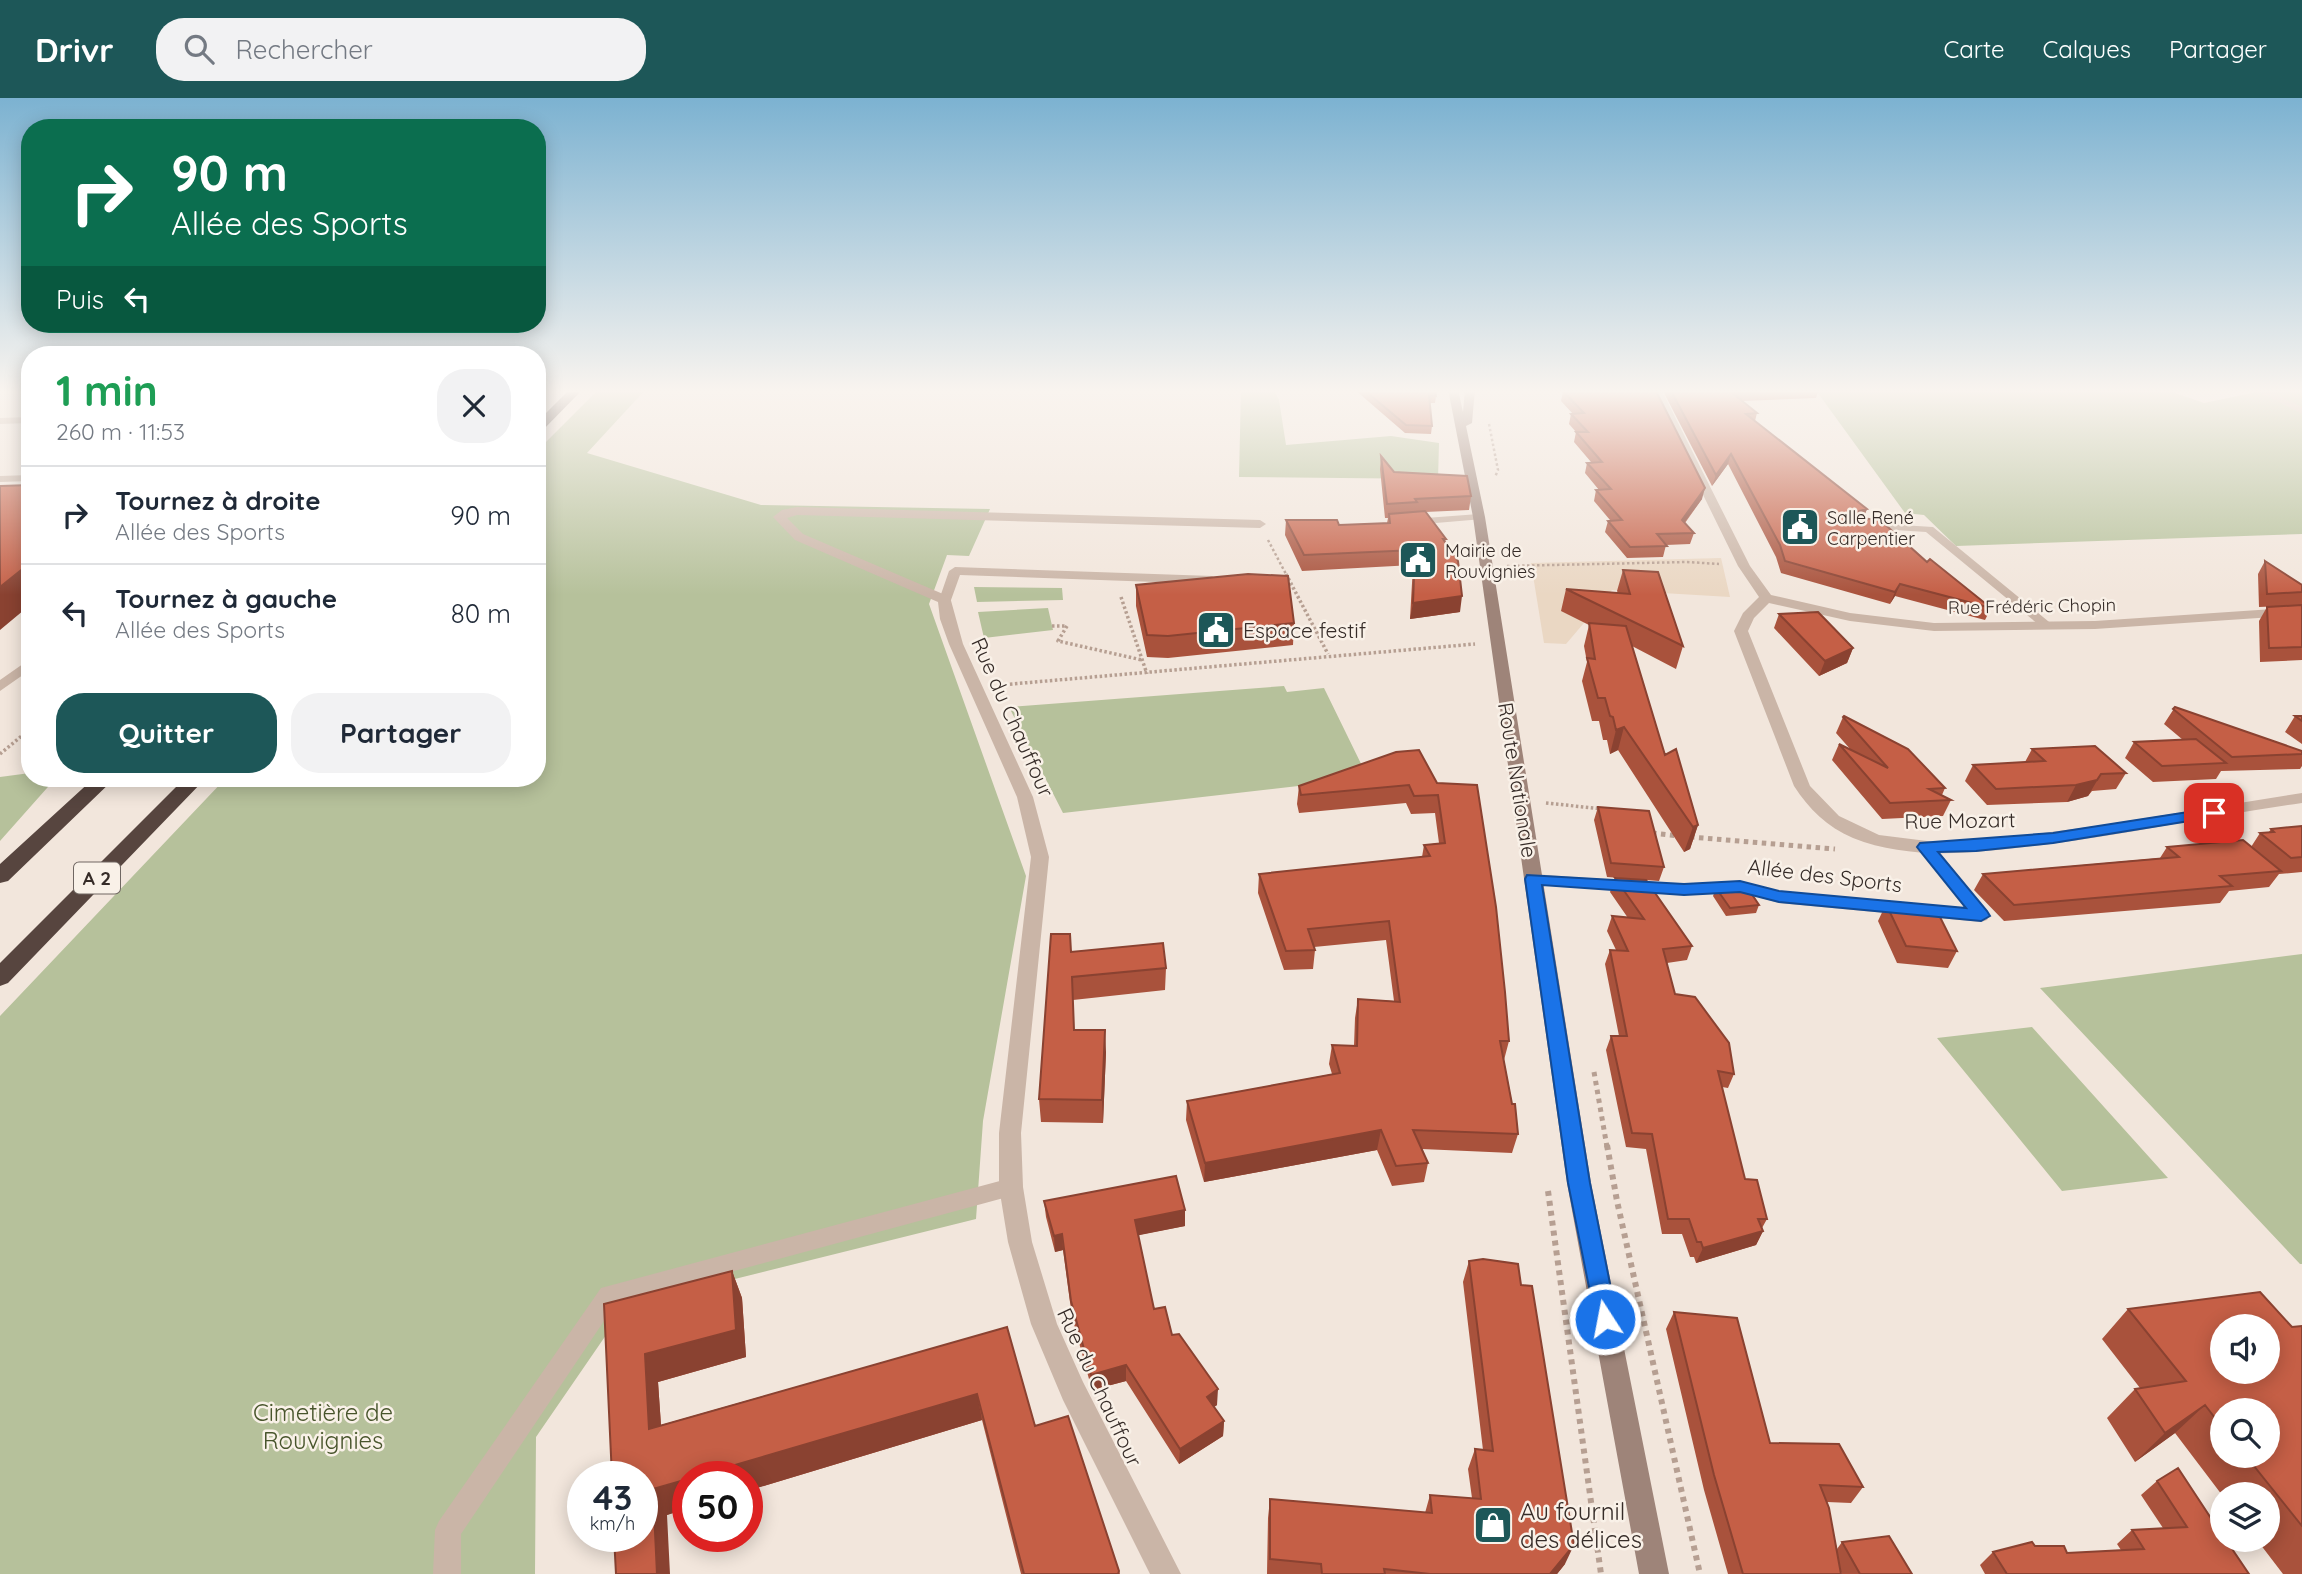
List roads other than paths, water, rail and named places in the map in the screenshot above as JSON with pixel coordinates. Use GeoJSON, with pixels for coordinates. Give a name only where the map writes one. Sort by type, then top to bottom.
{"type":"FeatureCollection","features":[{"type":"Feature","properties":{"kind":"highway"},"geometry":{"type":"LineString","coordinates":[[0,876],[95,787]]}},
{"type":"Feature","properties":{"kind":"highway","name":"A 2"},"geometry":{"type":"LineString","coordinates":[[0,977],[187,787]]}},
{"type":"Feature","properties":{"kind":"main road","name":"Route Nationale"},"geometry":{"type":"LineString","coordinates":[[1468,458],[1579,1183],[1654,1574]]}},
{"type":"Feature","properties":{"kind":"street"},"geometry":{"type":"LineString","coordinates":[[1690,458],[1744,566],[1766,598]]}},
{"type":"Feature","properties":{"kind":"street"},"geometry":{"type":"LineString","coordinates":[[945,600],[799,537],[779,517],[797,511],[1260,524]]}},
{"type":"Feature","properties":{"kind":"street","name":"Rue Frédéric Chopin"},"geometry":{"type":"LineString","coordinates":[[1766,598],[1850,617],[1911,625],[2048,626],[2302,611]]}},
{"type":"Feature","properties":{"kind":"street","name":"Rue Mozart"},"geometry":{"type":"LineString","coordinates":[[1766,598],[1748,616],[1741,631],[1802,786],[1809,798],[1832,819],[1861,835],[1926,847],[1976,846],[2063,837],[2302,798]]}},
{"type":"Feature","properties":{"kind":"street","name":"Rue du Chauffour"},"geometry":{"type":"LineString","coordinates":[[945,600],[951,631],[1025,797],[1040,857],[1010,1133],[1011,1187],[1020,1242],[1044,1324],[1073,1391],[1166,1574]]}},
{"type":"Feature","properties":{"kind":"lane"},"geometry":{"type":"LineString","coordinates":[[0,479],[21,478]]}},
{"type":"Feature","properties":{"kind":"lane"},"geometry":{"type":"LineString","coordinates":[[1399,523],[1479,517]]}},
{"type":"Feature","properties":{"kind":"lane"},"geometry":{"type":"LineString","coordinates":[[1861,526],[1929,529],[2048,626]]}},
{"type":"Feature","properties":{"kind":"lane"},"geometry":{"type":"LineString","coordinates":[[945,600],[955,571],[1223,580]]}},
{"type":"Feature","properties":{"kind":"lane"},"geometry":{"type":"LineString","coordinates":[[0,687],[21,670]]}},
{"type":"Feature","properties":{"kind":"lane","name":"Allée des Sports"},"geometry":{"type":"LineString","coordinates":[[1533,879],[1684,890],[1740,887],[1779,897],[1981,916],[1926,847]]}},
{"type":"Feature","properties":{"kind":"lane"},"geometry":{"type":"LineString","coordinates":[[447,1574],[449,1531],[608,1295],[1011,1187]]}},
{"type":"Feature","properties":{"kind":"place","name":"Salle René Carpentier"},"geometry":{"type":"Point","coordinates":[1800,527]}},
{"type":"Feature","properties":{"kind":"place","name":"Mairie de Rouvignies"},"geometry":{"type":"Point","coordinates":[1418,560]}},
{"type":"Feature","properties":{"kind":"place","name":"Espace festif"},"geometry":{"type":"Point","coordinates":[1216,630]}},
{"type":"Feature","properties":{"kind":"place","name":"Au fournil des délices"},"geometry":{"type":"Point","coordinates":[1493,1525]}},
{"type":"Feature","properties":{"kind":"park label","name":"Cimetière de Rouvignies"},"geometry":{"type":"Point","coordinates":[323,1426]}}]}
